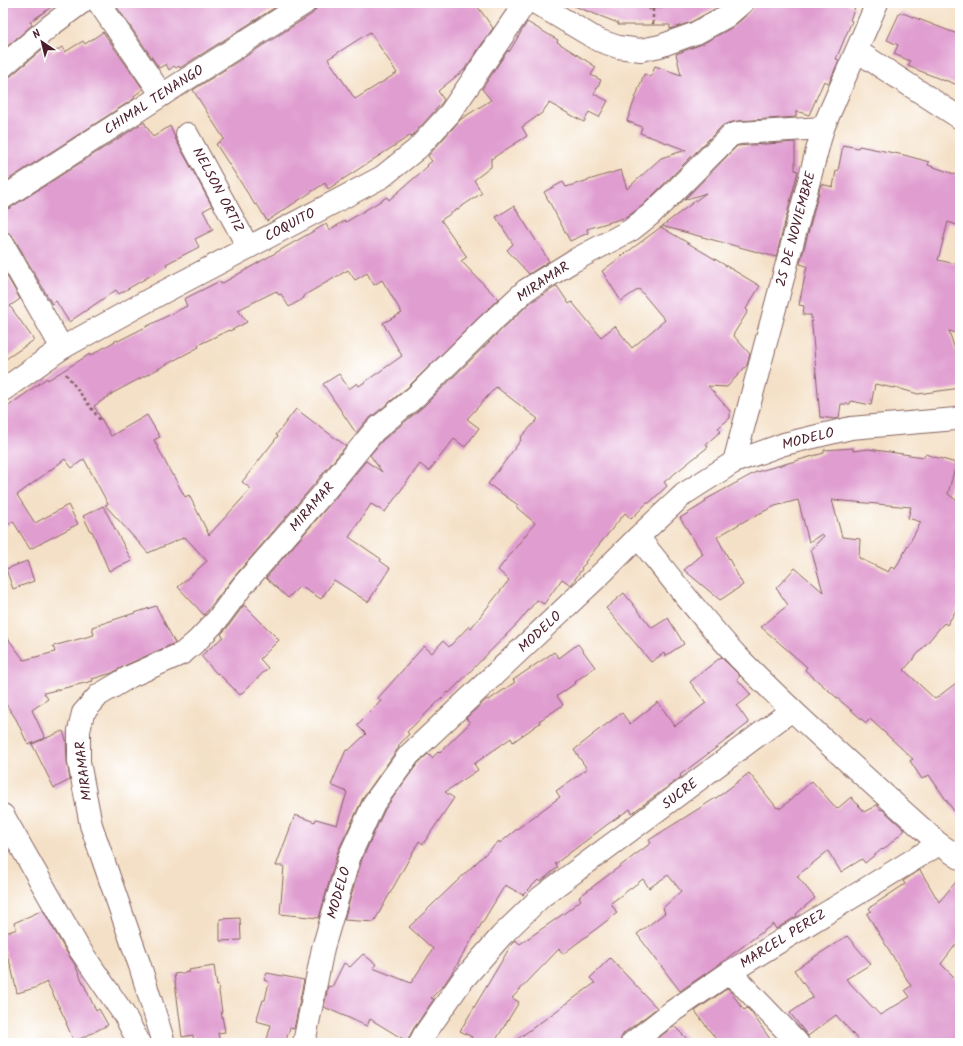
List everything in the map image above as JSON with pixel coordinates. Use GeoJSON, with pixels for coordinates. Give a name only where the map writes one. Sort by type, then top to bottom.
{"type":"FeatureCollection","features":[{"type":"Feature","properties":{"kind":"street"},"geometry":{"type":"LineString","coordinates":[[3,66],[50,26],[81,3]]}},
{"type":"Feature","properties":{"kind":"street"},"geometry":{"type":"LineString","coordinates":[[99,3],[162,95]]}},
{"type":"Feature","properties":{"kind":"street","name":"CHIMAL TENANGO"},"geometry":{"type":"LineString","coordinates":[[3,198],[306,3]]}},
{"type":"Feature","properties":{"kind":"street","name":"COQUITO"},"geometry":{"type":"LineString","coordinates":[[3,390],[62,359],[158,295],[382,177],[417,149],[450,112],[525,3]]}},
{"type":"Feature","properties":{"kind":"street"},"geometry":{"type":"LineString","coordinates":[[536,3],[598,40],[618,47],[641,50],[660,46],[696,33],[727,16],[742,3]]}},
{"type":"Feature","properties":{"kind":"street","name":"25 DE NOVIEMBRE"},"geometry":{"type":"LineString","coordinates":[[734,462],[823,128],[877,3]]}},
{"type":"Feature","properties":{"kind":"street"},"geometry":{"type":"LineString","coordinates":[[856,51],[960,118]]}},
{"type":"Feature","properties":{"kind":"street","name":"MIRAMAR"},"geometry":{"type":"LineString","coordinates":[[164,1043],[140,966],[91,825],[79,762],[79,731],[83,713],[99,695],[131,676],[183,653],[198,640],[217,620],[243,585],[321,496],[374,431],[415,397],[526,290],[573,261],[631,230],[674,193],[732,135],[740,133],[823,128]]}},
{"type":"Feature","properties":{"kind":"street","name":"NELSON ORTIZ"},"geometry":{"type":"LineString","coordinates":[[188,134],[248,247]]}},
{"type":"Feature","properties":{"kind":"street"},"geometry":{"type":"LineString","coordinates":[[3,244],[62,359]]}},
{"type":"Feature","properties":{"kind":"street","name":"MODELO"},"geometry":{"type":"LineString","coordinates":[[304,1043],[323,948],[350,855],[374,803],[409,755],[684,494],[734,462],[784,444],[851,428],[960,417]]}},
{"type":"Feature","properties":{"kind":"street"},"geometry":{"type":"LineString","coordinates":[[638,537],[711,627],[738,657],[792,710],[939,844],[960,858]]}},
{"type":"Feature","properties":{"kind":"street","name":"SUCRE"},"geometry":{"type":"LineString","coordinates":[[420,1043],[461,982],[502,935],[541,897],[792,710]]}},
{"type":"Feature","properties":{"kind":"street"},"geometry":{"type":"LineString","coordinates":[[3,815],[78,947],[125,1016],[139,1043]]}},
{"type":"Feature","properties":{"kind":"street","name":"MARCEL PEREZ"},"geometry":{"type":"LineString","coordinates":[[632,1043],[673,1011],[730,972],[939,844]]}},
{"type":"Feature","properties":{"kind":"street"},"geometry":{"type":"LineString","coordinates":[[730,972],[798,1043]]}},
{"type":"Feature","properties":{"kind":"path"},"geometry":{"type":"LineString","coordinates":[[62,359],[100,420]]}},
{"type":"Feature","properties":{"kind":"building"},"geometry":{"type":"Polygon","coordinates":[[[3,3],[57,3],[30,22],[32,25],[3,50],[3,3]]]}},
{"type":"Feature","properties":{"kind":"building"},"geometry":{"type":"Polygon","coordinates":[[[122,3],[282,3],[180,68],[179,66],[176,68],[174,66],[169,70],[166,64],[159,68],[117,7],[122,3]]]}},
{"type":"Feature","properties":{"kind":"building"},"geometry":{"type":"Polygon","coordinates":[[[317,3],[475,3],[493,28],[464,70],[438,91],[444,100],[412,136],[411,135],[328,189],[325,183],[267,221],[216,144],[224,139],[193,90],[312,14],[316,9],[317,3]],[[370,32],[328,59],[355,99],[397,73],[370,32]]]}},
{"type":"Feature","properties":{"kind":"building"},"geometry":{"type":"Polygon","coordinates":[[[569,3],[649,3],[649,10],[679,3],[723,3],[691,22],[670,29],[670,25],[618,25],[618,23],[569,3]]]}},
{"type":"Feature","properties":{"kind":"building"},"geometry":{"type":"Polygon","coordinates":[[[754,3],[845,3],[855,7],[850,20],[852,21],[836,59],[839,60],[829,83],[824,81],[809,115],[796,111],[796,117],[738,121],[722,126],[642,206],[627,217],[587,229],[588,233],[570,241],[544,192],[563,182],[566,187],[621,170],[627,189],[661,158],[686,150],[640,133],[642,127],[627,121],[644,74],[651,77],[655,66],[681,75],[676,54],[702,44],[733,27],[750,12],[754,7],[754,3]]]}},
{"type":"Feature","properties":{"kind":"building"},"geometry":{"type":"Polygon","coordinates":[[[900,12],[960,35],[960,86],[908,66],[910,61],[894,54],[898,45],[887,40],[900,12]]]}},
{"type":"Feature","properties":{"kind":"building"},"geometry":{"type":"Polygon","coordinates":[[[527,22],[558,40],[557,42],[596,67],[591,75],[601,80],[594,94],[608,101],[599,117],[589,112],[584,122],[549,103],[542,113],[522,127],[527,136],[491,159],[491,167],[474,180],[482,193],[441,220],[467,257],[461,261],[498,299],[407,388],[366,421],[356,433],[323,384],[339,374],[349,389],[357,383],[359,386],[402,356],[383,323],[402,313],[382,280],[374,285],[367,273],[355,280],[348,270],[303,296],[304,298],[289,307],[281,294],[279,295],[276,291],[238,310],[247,322],[198,345],[199,347],[111,394],[94,406],[111,436],[147,415],[160,437],[154,440],[172,475],[185,497],[189,495],[209,535],[251,489],[242,482],[278,436],[276,435],[296,409],[346,446],[234,577],[204,615],[178,587],[207,561],[185,537],[148,553],[105,505],[108,504],[84,459],[72,468],[65,459],[17,495],[35,523],[68,505],[78,524],[30,549],[13,521],[3,529],[3,410],[47,378],[48,380],[90,354],[90,356],[117,340],[118,341],[187,306],[184,299],[220,281],[221,284],[326,224],[329,230],[345,221],[346,222],[387,197],[389,200],[428,166],[427,165],[432,161],[428,156],[461,119],[491,100],[482,89],[508,50],[509,52],[527,22]]]}},
{"type":"Feature","properties":{"kind":"building"},"geometry":{"type":"Polygon","coordinates":[[[103,32],[143,89],[134,96],[135,98],[3,183],[3,78],[11,76],[47,45],[53,53],[62,47],[65,52],[83,41],[85,44],[103,32]]]}},
{"type":"Feature","properties":{"kind":"building"},"geometry":{"type":"Polygon","coordinates":[[[144,122],[153,137],[170,126],[212,206],[203,211],[213,230],[195,239],[199,247],[166,264],[167,266],[119,294],[116,290],[69,322],[56,301],[52,304],[14,238],[9,233],[3,232],[3,210],[10,208],[144,122]]]}},
{"type":"Feature","properties":{"kind":"building"},"geometry":{"type":"Polygon","coordinates":[[[795,142],[795,170],[798,171],[776,257],[662,226],[706,193],[684,200],[737,146],[795,142]]]}},
{"type":"Feature","properties":{"kind":"building"},"geometry":{"type":"Polygon","coordinates":[[[843,145],[858,148],[859,146],[904,155],[929,162],[928,165],[960,176],[960,226],[948,222],[938,260],[960,265],[960,334],[949,331],[960,365],[960,388],[918,394],[894,387],[875,384],[871,405],[851,401],[850,404],[841,404],[839,418],[835,419],[820,417],[811,315],[803,315],[804,306],[799,305],[807,266],[800,264],[821,184],[833,187],[843,145]]]}},
{"type":"Feature","properties":{"kind":"building"},"geometry":{"type":"Polygon","coordinates":[[[514,206],[549,261],[529,274],[507,250],[513,244],[496,217],[514,206]]]}},
{"type":"Feature","properties":{"kind":"building"},"geometry":{"type":"Polygon","coordinates":[[[661,227],[760,286],[746,309],[748,311],[733,335],[750,354],[747,365],[727,387],[708,386],[730,411],[730,418],[718,428],[721,431],[706,444],[708,447],[664,482],[667,486],[649,503],[647,503],[631,519],[625,513],[585,562],[586,563],[581,568],[582,569],[571,585],[562,579],[544,604],[537,600],[518,623],[449,693],[448,692],[407,732],[409,734],[398,746],[399,747],[363,798],[338,851],[319,918],[280,914],[284,866],[276,866],[295,815],[315,822],[316,819],[337,825],[347,792],[331,785],[346,750],[349,750],[366,734],[357,725],[381,701],[378,698],[424,646],[432,653],[443,641],[449,647],[469,626],[471,628],[509,580],[498,570],[535,523],[516,507],[518,505],[488,484],[521,440],[520,438],[538,419],[496,387],[467,419],[479,428],[465,447],[454,439],[429,471],[420,464],[385,512],[371,504],[349,537],[381,559],[380,561],[390,568],[368,602],[334,580],[321,599],[300,586],[288,598],[266,578],[366,461],[382,472],[370,455],[383,440],[424,406],[531,302],[557,286],[569,304],[572,302],[601,337],[615,326],[632,348],[665,320],[639,289],[621,301],[602,271],[661,227]]]}},
{"type":"Feature","properties":{"kind":"building"},"geometry":{"type":"Polygon","coordinates":[[[3,269],[20,299],[10,306],[34,340],[3,361],[3,269]]]}},
{"type":"Feature","properties":{"kind":"building"},"geometry":{"type":"Polygon","coordinates":[[[853,448],[853,451],[868,449],[924,457],[925,454],[956,463],[948,494],[960,503],[960,604],[947,625],[944,623],[904,670],[935,699],[960,680],[960,820],[929,775],[922,779],[910,761],[913,759],[870,719],[866,723],[805,670],[807,667],[761,627],[788,605],[776,588],[795,568],[823,592],[811,549],[824,536],[822,534],[809,542],[798,500],[775,506],[748,519],[717,537],[743,585],[720,600],[684,570],[703,554],[680,518],[706,502],[705,500],[756,472],[824,453],[824,450],[853,448]],[[832,500],[842,537],[860,539],[859,558],[888,572],[891,567],[895,569],[921,522],[908,518],[911,507],[832,500]]]}},
{"type":"Feature","properties":{"kind":"building"},"geometry":{"type":"Polygon","coordinates":[[[103,506],[132,561],[109,571],[92,531],[91,532],[83,516],[103,506]]]}},
{"type":"Feature","properties":{"kind":"building"},"geometry":{"type":"Polygon","coordinates":[[[27,561],[34,581],[13,589],[6,569],[27,561]]]}},
{"type":"Feature","properties":{"kind":"building"},"geometry":{"type":"Polygon","coordinates":[[[624,593],[652,628],[668,618],[684,644],[665,656],[664,653],[651,662],[606,608],[624,593]]]}},
{"type":"Feature","properties":{"kind":"building"},"geometry":{"type":"Polygon","coordinates":[[[244,605],[279,640],[260,659],[268,668],[240,695],[218,673],[217,674],[201,656],[223,637],[221,634],[244,605]]]}},
{"type":"Feature","properties":{"kind":"building"},"geometry":{"type":"Polygon","coordinates":[[[156,606],[175,643],[126,665],[112,673],[92,679],[93,681],[44,693],[48,699],[32,710],[45,738],[28,745],[16,719],[3,700],[3,632],[24,660],[55,652],[53,646],[94,635],[92,627],[156,606]]]}},
{"type":"Feature","properties":{"kind":"building"},"geometry":{"type":"Polygon","coordinates":[[[578,644],[595,667],[557,696],[563,705],[539,721],[540,723],[513,742],[511,738],[474,764],[478,770],[445,792],[454,798],[423,844],[419,841],[374,922],[344,920],[362,859],[385,809],[418,763],[428,754],[432,758],[439,751],[440,752],[470,723],[466,718],[487,699],[489,700],[515,682],[513,680],[554,652],[559,658],[578,644]]]}},
{"type":"Feature","properties":{"kind":"building"},"geometry":{"type":"Polygon","coordinates":[[[721,657],[740,676],[737,679],[751,695],[737,706],[749,723],[680,775],[681,777],[632,813],[630,809],[555,864],[558,867],[540,882],[538,880],[523,895],[505,885],[450,976],[443,986],[431,998],[434,999],[414,1028],[408,1042],[370,1019],[367,1026],[324,1007],[328,986],[332,987],[344,963],[350,967],[363,954],[376,964],[373,968],[411,983],[433,949],[409,927],[499,841],[500,843],[560,797],[556,791],[587,769],[574,750],[622,713],[630,724],[658,702],[675,726],[706,703],[690,682],[721,657]]]}},
{"type":"Feature","properties":{"kind":"building"},"geometry":{"type":"Polygon","coordinates":[[[63,731],[66,740],[70,780],[54,788],[32,744],[63,731]]]}},
{"type":"Feature","properties":{"kind":"building"},"geometry":{"type":"Polygon","coordinates":[[[749,773],[777,808],[779,807],[780,809],[812,781],[837,809],[851,797],[864,812],[877,805],[905,830],[883,850],[882,849],[865,863],[862,859],[841,872],[828,851],[797,876],[815,898],[796,914],[797,916],[776,929],[773,924],[680,991],[637,934],[665,913],[663,908],[681,891],[668,875],[649,888],[643,879],[611,903],[617,913],[563,954],[559,949],[512,998],[519,1002],[494,1043],[468,1043],[472,1037],[460,1031],[515,940],[520,944],[566,912],[581,900],[579,897],[651,843],[649,840],[722,794],[749,773]]]}},
{"type":"Feature","properties":{"kind":"building"},"geometry":{"type":"Polygon","coordinates":[[[920,870],[939,902],[960,877],[960,939],[941,964],[960,983],[960,1043],[861,1043],[836,1015],[808,1036],[790,1013],[813,997],[794,970],[847,936],[871,964],[846,979],[880,1015],[910,997],[905,990],[911,986],[867,914],[871,911],[869,908],[905,884],[903,881],[920,870]]]}},
{"type":"Feature","properties":{"kind":"building"},"geometry":{"type":"Polygon","coordinates":[[[43,910],[74,963],[96,1011],[99,1009],[108,1025],[74,1042],[67,1023],[47,982],[35,988],[17,993],[11,966],[3,946],[3,934],[17,929],[14,923],[43,910]]]}},
{"type":"Feature","properties":{"kind":"building"},"geometry":{"type":"Polygon","coordinates":[[[240,918],[241,940],[220,941],[220,919],[240,918]]]}},
{"type":"Feature","properties":{"kind":"building"},"geometry":{"type":"Polygon","coordinates":[[[610,958],[657,1008],[624,1033],[620,1043],[512,1043],[595,983],[590,978],[610,958]]]}},
{"type":"Feature","properties":{"kind":"building"},"geometry":{"type":"Polygon","coordinates":[[[214,966],[225,1032],[218,1033],[220,1043],[194,1043],[193,1035],[182,1037],[174,974],[214,966]]]}},
{"type":"Feature","properties":{"kind":"building"},"geometry":{"type":"Polygon","coordinates":[[[267,973],[304,980],[294,1029],[290,1028],[285,1043],[266,1043],[271,1025],[256,1021],[263,1000],[265,1000],[269,982],[264,980],[267,973]]]}},
{"type":"Feature","properties":{"kind":"building"},"geometry":{"type":"Polygon","coordinates":[[[728,988],[744,1010],[747,1008],[751,1012],[773,1043],[719,1043],[695,1011],[728,988]]]}},
{"type":"Feature","properties":{"kind":"building"},"geometry":{"type":"Polygon","coordinates":[[[674,1026],[691,1043],[652,1043],[674,1026]]]}}]}
